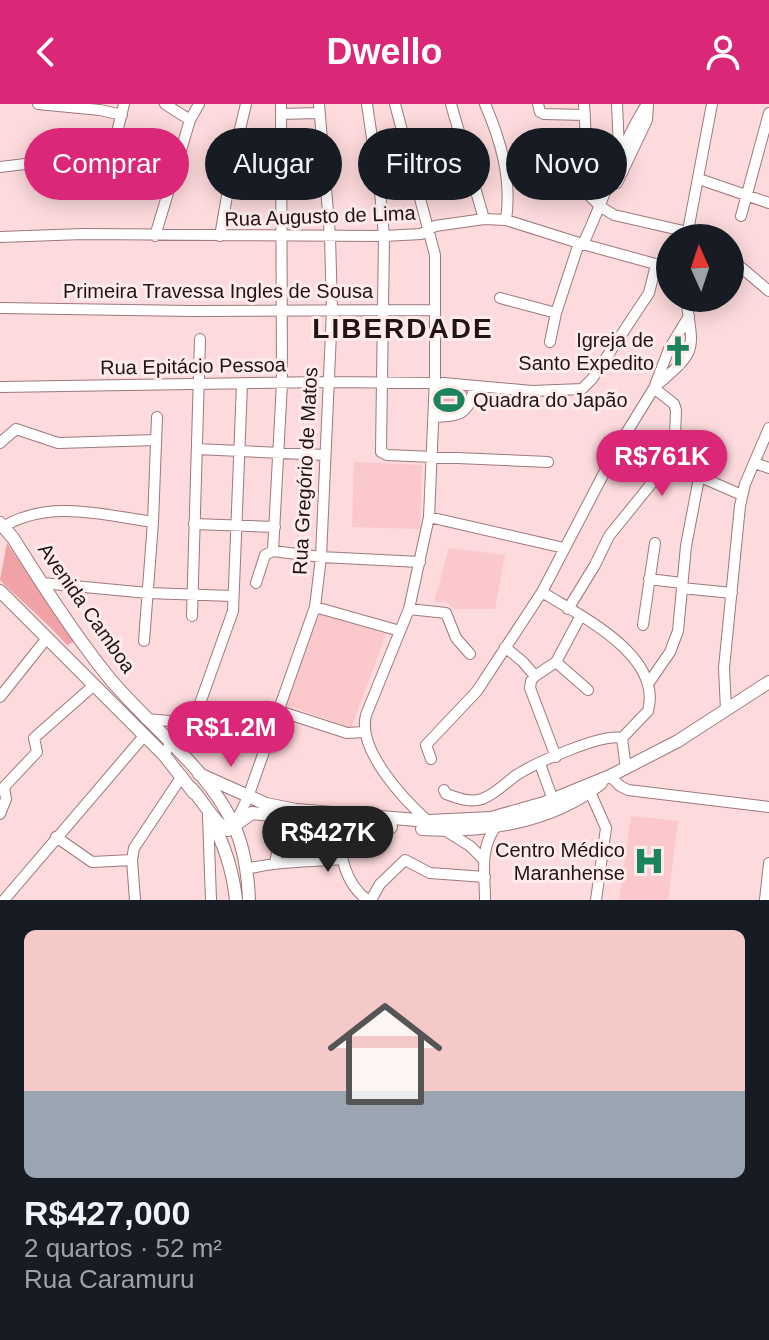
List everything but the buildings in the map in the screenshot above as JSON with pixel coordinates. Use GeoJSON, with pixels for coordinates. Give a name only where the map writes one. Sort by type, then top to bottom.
{"type":"FeatureCollection","features":[{"type":"Feature","properties":{"kind":"main road"},"geometry":{"type":"LineString","coordinates":[[0,541],[2,525]]}},
{"type":"Feature","properties":{"kind":"main road","name":"Avenida Camboa"},"geometry":{"type":"LineString","coordinates":[[2,525],[80,640],[146,719],[191,788]]}},
{"type":"Feature","properties":{"kind":"main road","name":"Avenida Camboa"},"geometry":{"type":"LineString","coordinates":[[0,591],[144,736],[199,774],[234,826],[247,869],[249,900]]}},
{"type":"Feature","properties":{"kind":"main road"},"geometry":{"type":"LineString","coordinates":[[32,621],[45,629],[67,652],[80,649],[80,640]]}},
{"type":"Feature","properties":{"kind":"main road"},"geometry":{"type":"LineString","coordinates":[[199,774],[266,804],[296,810],[429,821],[491,818],[553,800],[626,769],[678,741],[769,682]]}},
{"type":"Feature","properties":{"kind":"main road"},"geometry":{"type":"LineString","coordinates":[[191,788],[205,801],[221,827],[228,830],[252,813],[337,823],[476,830],[557,808],[590,792],[610,776]]}},
{"type":"Feature","properties":{"kind":"main road"},"geometry":{"type":"LineString","coordinates":[[191,788],[224,844],[236,900]]}},
{"type":"Feature","properties":{"kind":"main road"},"geometry":{"type":"LineString","coordinates":[[408,820],[412,806]]}},
{"type":"Feature","properties":{"kind":"street"},"geometry":{"type":"LineString","coordinates":[[0,167],[101,157],[113,148],[123,110],[38,104]]}},
{"type":"Feature","properties":{"kind":"street"},"geometry":{"type":"LineString","coordinates":[[165,104],[190,120]]}},
{"type":"Feature","properties":{"kind":"street"},"geometry":{"type":"LineString","coordinates":[[155,236],[190,120],[199,104]]}},
{"type":"Feature","properties":{"kind":"street"},"geometry":{"type":"LineString","coordinates":[[220,236],[246,104]]}},
{"type":"Feature","properties":{"kind":"street"},"geometry":{"type":"LineString","coordinates":[[367,104],[384,236],[381,452],[387,455],[548,462]]}},
{"type":"Feature","properties":{"kind":"street"},"geometry":{"type":"LineString","coordinates":[[395,104],[435,255],[439,383],[434,417],[429,517],[420,562],[409,609],[366,715],[364,732],[386,776],[412,806],[429,821],[470,846],[483,859]]}},
{"type":"Feature","properties":{"kind":"street"},"geometry":{"type":"LineString","coordinates":[[451,104],[484,219]]}},
{"type":"Feature","properties":{"kind":"street"},"geometry":{"type":"LineString","coordinates":[[485,104],[501,148],[506,173],[509,198],[506,220]]}},
{"type":"Feature","properties":{"kind":"street"},"geometry":{"type":"LineString","coordinates":[[538,104],[540,112],[544,114],[585,110],[586,139],[572,178],[603,209],[622,218],[656,227]]}},
{"type":"Feature","properties":{"kind":"street"},"geometry":{"type":"LineString","coordinates":[[617,104],[618,128]]}},
{"type":"Feature","properties":{"kind":"street"},"geometry":{"type":"LineString","coordinates":[[627,139],[648,104]]}},
{"type":"Feature","properties":{"kind":"street"},"geometry":{"type":"LineString","coordinates":[[550,342],[556,313],[581,244],[603,209],[647,120],[648,104]]}},
{"type":"Feature","properties":{"kind":"street"},"geometry":{"type":"LineString","coordinates":[[689,224],[712,104]]}},
{"type":"Feature","properties":{"kind":"street"},"geometry":{"type":"LineString","coordinates":[[281,109],[319,109]]}},
{"type":"Feature","properties":{"kind":"street"},"geometry":{"type":"LineString","coordinates":[[741,216],[769,114]]}},
{"type":"Feature","properties":{"kind":"street"},"geometry":{"type":"LineString","coordinates":[[699,179],[769,203]]}},
{"type":"Feature","properties":{"kind":"street"},"geometry":{"type":"LineString","coordinates":[[273,551],[282,383],[281,200]]}},
{"type":"Feature","properties":{"kind":"street","name":"Rua Gregório de Matos"},"geometry":{"type":"LineString","coordinates":[[234,826],[248,797],[315,607],[321,557],[332,310],[327,200]]}},
{"type":"Feature","properties":{"kind":"street"},"geometry":{"type":"LineString","coordinates":[[603,209],[606,200]]}},
{"type":"Feature","properties":{"kind":"street","name":"Rua Augusto de Lima"},"geometry":{"type":"LineString","coordinates":[[0,237],[83,234],[384,236],[421,234],[428,229],[484,219],[506,220],[656,265]]}},
{"type":"Feature","properties":{"kind":"street","name":"Rua Epitácio Pessoa"},"geometry":{"type":"LineString","coordinates":[[0,387],[381,382],[569,392],[588,384],[649,293],[656,265]]}},
{"type":"Feature","properties":{"kind":"street"},"geometry":{"type":"LineString","coordinates":[[744,270],[769,291]]}},
{"type":"Feature","properties":{"kind":"street"},"geometry":{"type":"LineString","coordinates":[[500,298],[556,313]]}},
{"type":"Feature","properties":{"kind":"street","name":"Primeira Travessa Ingles de Sousa"},"geometry":{"type":"LineString","coordinates":[[0,308],[435,310]]}},
{"type":"Feature","properties":{"kind":"street"},"geometry":{"type":"LineString","coordinates":[[654,388],[690,352],[692,338],[688,312]]}},
{"type":"Feature","properties":{"kind":"street"},"geometry":{"type":"LineString","coordinates":[[431,759],[426,745],[477,691],[542,592],[617,448],[654,388],[669,349],[689,316]]}},
{"type":"Feature","properties":{"kind":"street"},"geometry":{"type":"LineString","coordinates":[[192,616],[200,339]]}},
{"type":"Feature","properties":{"kind":"street"},"geometry":{"type":"LineString","coordinates":[[167,749],[179,731],[193,723],[231,619],[242,384]]}},
{"type":"Feature","properties":{"kind":"street"},"geometry":{"type":"LineString","coordinates":[[434,417],[462,412],[469,405],[475,386]]}},
{"type":"Feature","properties":{"kind":"street"},"geometry":{"type":"LineString","coordinates":[[568,609],[609,536],[668,463],[675,436],[676,410],[674,404],[654,388]]}},
{"type":"Feature","properties":{"kind":"street"},"geometry":{"type":"LineString","coordinates":[[144,641],[157,417]]}},
{"type":"Feature","properties":{"kind":"street"},"geometry":{"type":"LineString","coordinates":[[726,710],[724,668],[742,495],[769,428]]}},
{"type":"Feature","properties":{"kind":"street"},"geometry":{"type":"LineString","coordinates":[[0,443],[16,429],[58,443],[156,440]]}},
{"type":"Feature","properties":{"kind":"street"},"geometry":{"type":"LineString","coordinates":[[197,449],[325,455]]}},
{"type":"Feature","properties":{"kind":"street"},"geometry":{"type":"LineString","coordinates":[[668,463],[742,495]]}},
{"type":"Feature","properties":{"kind":"street"},"geometry":{"type":"LineString","coordinates":[[755,463],[769,468]]}},
{"type":"Feature","properties":{"kind":"street"},"geometry":{"type":"LineString","coordinates":[[648,684],[670,652],[678,631],[686,546],[699,478]]}},
{"type":"Feature","properties":{"kind":"street"},"geometry":{"type":"LineString","coordinates":[[2,525],[29,514],[51,511],[153,522]]}},
{"type":"Feature","properties":{"kind":"street"},"geometry":{"type":"LineString","coordinates":[[429,517],[564,548]]}},
{"type":"Feature","properties":{"kind":"street"},"geometry":{"type":"LineString","coordinates":[[194,524],[275,527]]}},
{"type":"Feature","properties":{"kind":"street"},"geometry":{"type":"LineString","coordinates":[[643,625],[655,543]]}},
{"type":"Feature","properties":{"kind":"street"},"geometry":{"type":"LineString","coordinates":[[256,583],[265,555],[273,551],[321,557],[420,562]]}},
{"type":"Feature","properties":{"kind":"street"},"geometry":{"type":"LineString","coordinates":[[649,579],[732,593]]}},
{"type":"Feature","properties":{"kind":"street"},"geometry":{"type":"LineString","coordinates":[[42,583],[148,593],[232,596]]}},
{"type":"Feature","properties":{"kind":"street"},"geometry":{"type":"LineString","coordinates":[[542,592],[621,642],[648,684],[648,711],[622,738]]}},
{"type":"Feature","properties":{"kind":"street"},"geometry":{"type":"LineString","coordinates":[[315,607],[400,631]]}},
{"type":"Feature","properties":{"kind":"street"},"geometry":{"type":"LineString","coordinates":[[409,609],[446,613],[456,638],[470,654]]}},
{"type":"Feature","properties":{"kind":"street"},"geometry":{"type":"LineString","coordinates":[[556,757],[530,688],[531,681],[556,662],[580,617]]}},
{"type":"Feature","properties":{"kind":"street"},"geometry":{"type":"LineString","coordinates":[[0,697],[47,638]]}},
{"type":"Feature","properties":{"kind":"street"},"geometry":{"type":"LineString","coordinates":[[505,647],[535,676]]}},
{"type":"Feature","properties":{"kind":"street"},"geometry":{"type":"LineString","coordinates":[[556,662],[588,690]]}},
{"type":"Feature","properties":{"kind":"street"},"geometry":{"type":"LineString","coordinates":[[0,814],[6,799],[5,784],[37,752],[36,737],[93,686]]}},
{"type":"Feature","properties":{"kind":"street"},"geometry":{"type":"LineString","coordinates":[[279,711],[347,733],[364,732]]}},
{"type":"Feature","properties":{"kind":"street"},"geometry":{"type":"LineString","coordinates":[[146,719],[270,734]]}},
{"type":"Feature","properties":{"kind":"street"},"geometry":{"type":"LineString","coordinates":[[4,900],[144,736]]}},
{"type":"Feature","properties":{"kind":"street"},"geometry":{"type":"LineString","coordinates":[[444,790],[446,794],[463,800],[484,798],[516,775],[556,757],[610,737],[622,738]]}},
{"type":"Feature","properties":{"kind":"street"},"geometry":{"type":"LineString","coordinates":[[622,738],[626,769]]}},
{"type":"Feature","properties":{"kind":"street"},"geometry":{"type":"LineString","coordinates":[[540,764],[553,800]]}},
{"type":"Feature","properties":{"kind":"street"},"geometry":{"type":"LineString","coordinates":[[135,900],[132,860],[138,839],[182,776]]}},
{"type":"Feature","properties":{"kind":"street"},"geometry":{"type":"LineString","coordinates":[[610,776],[628,790],[769,807]]}},
{"type":"Feature","properties":{"kind":"street"},"geometry":{"type":"LineString","coordinates":[[590,792],[606,828],[596,900]]}},
{"type":"Feature","properties":{"kind":"street"},"geometry":{"type":"LineString","coordinates":[[208,816],[212,899]]}},
{"type":"Feature","properties":{"kind":"street"},"geometry":{"type":"LineString","coordinates":[[275,862],[285,818]]}},
{"type":"Feature","properties":{"kind":"street"},"geometry":{"type":"LineString","coordinates":[[337,823],[341,859],[348,879],[369,900],[380,884],[405,860],[430,873],[485,877]]}},
{"type":"Feature","properties":{"kind":"street"},"geometry":{"type":"LineString","coordinates":[[485,900],[483,859],[487,840],[496,826]]}},
{"type":"Feature","properties":{"kind":"street"},"geometry":{"type":"LineString","coordinates":[[56,837],[92,862],[132,860]]}},
{"type":"Feature","properties":{"kind":"street"},"geometry":{"type":"LineString","coordinates":[[209,851],[216,845],[224,844]]}},
{"type":"Feature","properties":{"kind":"street"},"geometry":{"type":"LineString","coordinates":[[247,869],[275,862],[341,859]]}},
{"type":"Feature","properties":{"kind":"street"},"geometry":{"type":"LineString","coordinates":[[765,900],[769,863]]}},
{"type":"Feature","properties":{"kind":"shaded area"},"geometry":{"type":"Polygon","coordinates":[[[439,387],[471,389],[460,411],[439,414],[439,387]]]}},
{"type":"Feature","properties":{"kind":"shaded area"},"geometry":{"type":"Polygon","coordinates":[[[354,462],[422,465],[420,529],[352,527],[354,462]]]}},
{"type":"Feature","properties":{"kind":"shaded area"},"geometry":{"type":"Polygon","coordinates":[[[7,543],[74,642],[67,645],[0,580],[7,543]]]}},
{"type":"Feature","properties":{"kind":"shaded area"},"geometry":{"type":"Polygon","coordinates":[[[449,548],[505,555],[495,609],[453,609],[447,602],[434,602],[449,548]]]}},
{"type":"Feature","properties":{"kind":"shaded area"},"geometry":{"type":"Polygon","coordinates":[[[318,614],[386,634],[351,728],[284,704],[318,614]]]}},
{"type":"Feature","properties":{"kind":"shaded area","name":"Centro Médico Maranhense"},"geometry":{"type":"Polygon","coordinates":[[[631,816],[678,821],[668,900],[619,900],[631,816]]]}},
{"type":"Feature","properties":{"kind":"place","name":"Igreja de Santo Expedito"},"geometry":{"type":"Point","coordinates":[678,351]}},
{"type":"Feature","properties":{"kind":"place","name":"Quadra do Japão"},"geometry":{"type":"Point","coordinates":[449,400]}},
{"type":"Feature","properties":{"kind":"place","name":"Centro Médico Maranhense"},"geometry":{"type":"Point","coordinates":[649,861]}},
{"type":"Feature","properties":{"kind":"district","name":"LIBERDADE"},"geometry":{"type":"Point","coordinates":[403,328]}}]}
